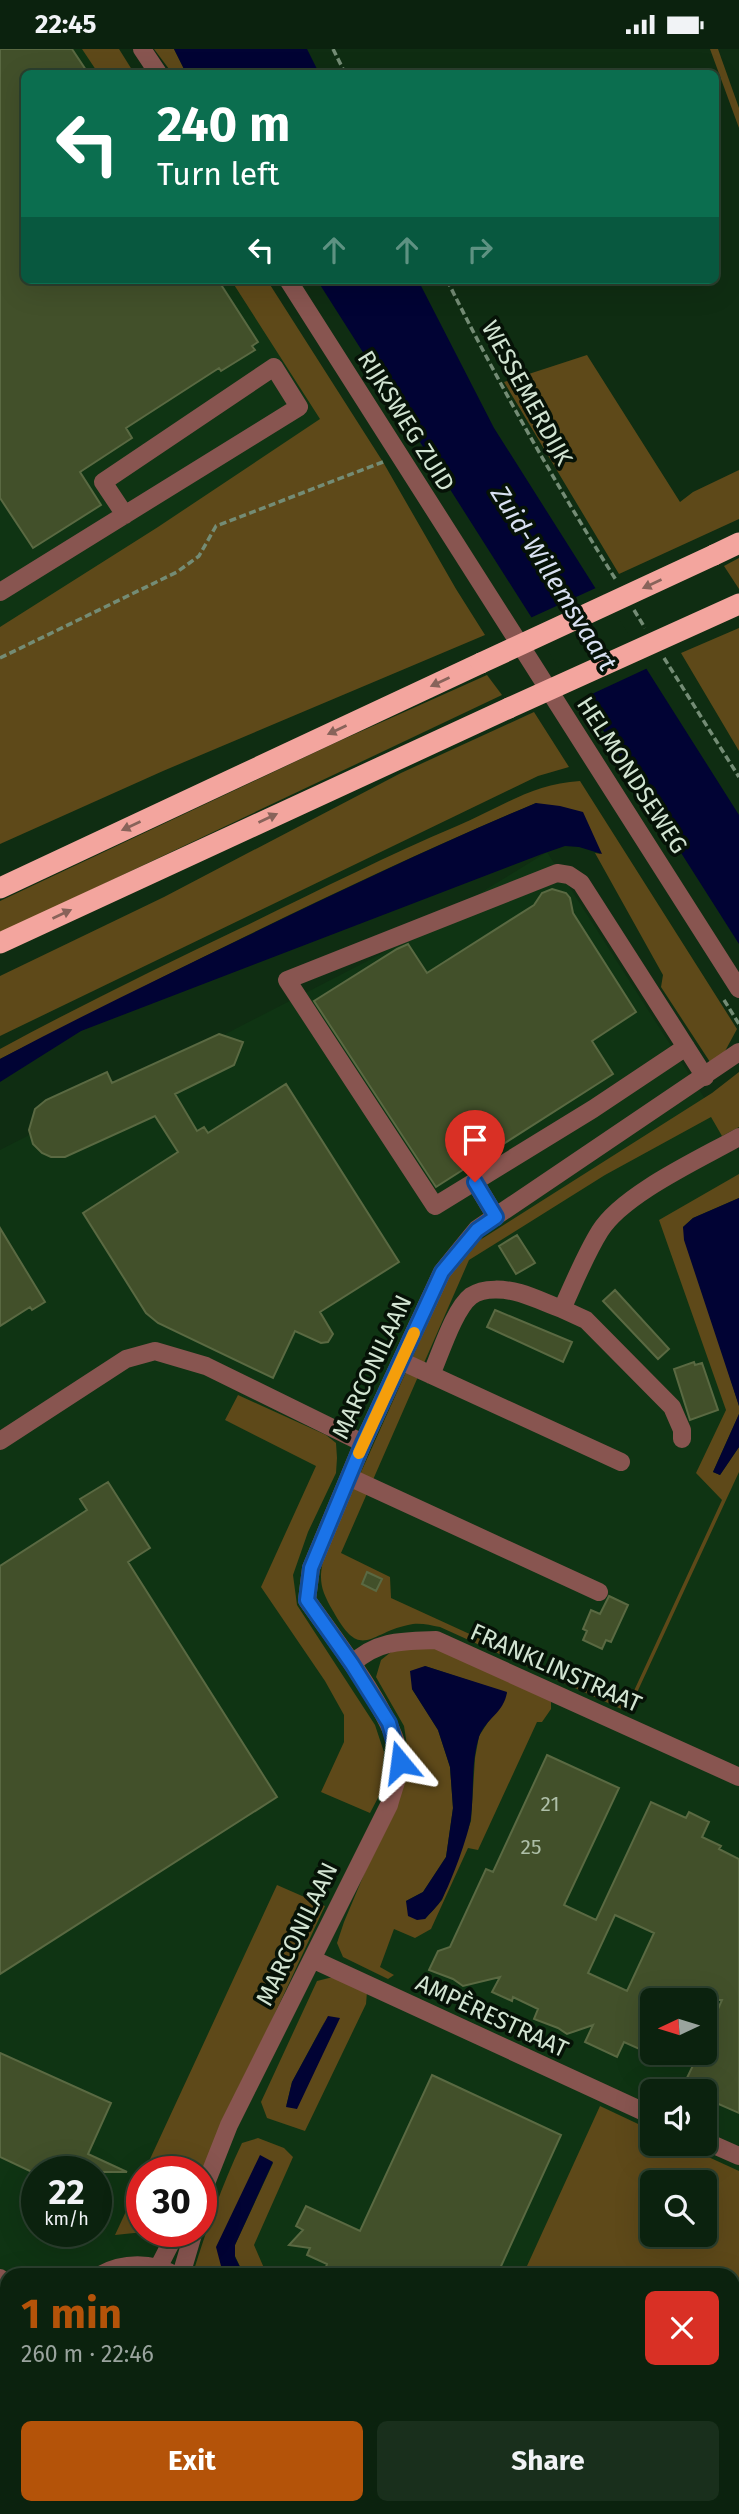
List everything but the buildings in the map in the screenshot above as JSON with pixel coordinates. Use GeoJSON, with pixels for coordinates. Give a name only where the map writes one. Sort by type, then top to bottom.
{"type":"FeatureCollection","features":[{"type":"Feature","properties":{"kind":"highway"},"geometry":{"type":"LineString","coordinates":[[0,888],[739,543]]}},
{"type":"Feature","properties":{"kind":"highway"},"geometry":{"type":"LineString","coordinates":[[0,943],[739,604]]}},
{"type":"Feature","properties":{"kind":"street"},"geometry":{"type":"LineString","coordinates":[[142,49],[156,70]]}},
{"type":"Feature","properties":{"kind":"street","name":"RIJKSWEG ZUID"},"geometry":{"type":"LineString","coordinates":[[291,284],[483,587]]}},
{"type":"Feature","properties":{"kind":"street"},"geometry":{"type":"LineString","coordinates":[[0,593],[124,516],[299,407],[274,367],[103,482],[124,516]]}},
{"type":"Feature","properties":{"kind":"street","name":"HELMONDSEWEG"},"geometry":{"type":"LineString","coordinates":[[483,587],[739,989]]}},
{"type":"Feature","properties":{"kind":"street"},"geometry":{"type":"LineString","coordinates":[[686,1047],[593,1109],[436,1206],[287,980],[557,873],[569,875],[581,883],[686,1047],[705,1077]]}},
{"type":"Feature","properties":{"kind":"street","name":"MARCONILAAN"},"geometry":{"type":"LineString","coordinates":[[217,2156],[229,2125],[389,1805],[400,1762],[389,1723],[307,1600],[311,1568],[363,1443],[442,1272],[477,1230],[739,1052]]}},
{"type":"Feature","properties":{"kind":"street"},"geometry":{"type":"LineString","coordinates":[[562,1309],[600,1230],[612,1214],[631,1198],[739,1137]]}},
{"type":"Feature","properties":{"kind":"street"},"geometry":{"type":"LineString","coordinates":[[475,1182],[496,1217]]}},
{"type":"Feature","properties":{"kind":"street"},"geometry":{"type":"LineString","coordinates":[[432,1375],[465,1303],[476,1294],[495,1290],[520,1293],[586,1320],[672,1407],[682,1430],[682,1439]]}},
{"type":"Feature","properties":{"kind":"street"},"geometry":{"type":"LineString","coordinates":[[0,1441],[126,1359],[155,1351],[206,1366],[363,1443]]}},
{"type":"Feature","properties":{"kind":"street"},"geometry":{"type":"LineString","coordinates":[[401,1361],[621,1462]]}},
{"type":"Feature","properties":{"kind":"street"},"geometry":{"type":"LineString","coordinates":[[349,1477],[599,1592]]}},
{"type":"Feature","properties":{"kind":"street","name":"FRANKLINSTRAAT"},"geometry":{"type":"LineString","coordinates":[[352,1664],[366,1651],[398,1641],[436,1640],[739,1777]]}},
{"type":"Feature","properties":{"kind":"street","name":"AMPÈRESTRAAT"},"geometry":{"type":"LineString","coordinates":[[312,1959],[640,2110]]}},
{"type":"Feature","properties":{"kind":"street"},"geometry":{"type":"LineString","coordinates":[[717,2146],[739,2156]]}},
{"type":"Feature","properties":{"kind":"street"},"geometry":{"type":"LineString","coordinates":[[116,2268],[140,2265],[158,2267],[169,2247]]}},
{"type":"Feature","properties":{"kind":"street"},"geometry":{"type":"LineString","coordinates":[[183,2268],[189,2247]]}},
{"type":"Feature","properties":{"kind":"path"},"geometry":{"type":"LineString","coordinates":[[333,49],[344,70]]}},
{"type":"Feature","properties":{"kind":"path","name":"WESSEMERDIJK"},"geometry":{"type":"LineString","coordinates":[[449,284],[579,521]]}},
{"type":"Feature","properties":{"kind":"path"},"geometry":{"type":"LineString","coordinates":[[0,659],[177,572],[199,556],[216,526],[383,462]]}},
{"type":"Feature","properties":{"kind":"shaded area"},"geometry":{"type":"Polygon","coordinates":[[[0,49],[91,49],[105,70],[21,70],[21,284],[242,284],[329,420],[0,631],[0,49]]]}},
{"type":"Feature","properties":{"kind":"shaded area"},"geometry":{"type":"Polygon","coordinates":[[[82,49],[119,49],[132,70],[96,70],[82,49]]]}},
{"type":"Feature","properties":{"kind":"shaded area"},"geometry":{"type":"Polygon","coordinates":[[[154,49],[174,49],[184,70],[170,70],[154,49]]]}},
{"type":"Feature","properties":{"kind":"shaded area"},"geometry":{"type":"Polygon","coordinates":[[[710,49],[718,49],[739,108],[739,128],[719,70],[710,49]]]}},
{"type":"Feature","properties":{"kind":"shaded area"},"geometry":{"type":"Polygon","coordinates":[[[234,284],[270,284],[383,462],[485,635],[163,771],[0,844],[0,627],[158,527],[320,419],[234,284]]]}},
{"type":"Feature","properties":{"kind":"shaded area"},"geometry":{"type":"Polygon","coordinates":[[[587,355],[680,502],[693,492],[739,470],[739,519],[619,574],[504,382],[587,355]]]}},
{"type":"Feature","properties":{"kind":"shaded area"},"geometry":{"type":"Polygon","coordinates":[[[739,558],[739,589],[724,566],[739,558]]]}},
{"type":"Feature","properties":{"kind":"shaded area"},"geometry":{"type":"Polygon","coordinates":[[[739,628],[739,751],[681,653],[739,628]]]}},
{"type":"Feature","properties":{"kind":"shaded area"},"geometry":{"type":"Polygon","coordinates":[[[487,675],[502,695],[0,933],[0,901],[335,743],[487,675]]]}},
{"type":"Feature","properties":{"kind":"shaded area"},"geometry":{"type":"Polygon","coordinates":[[[534,712],[569,767],[538,776],[0,1036],[0,976],[164,897],[401,773],[534,712]]]}},
{"type":"Feature","properties":{"kind":"shaded area"},"geometry":{"type":"Polygon","coordinates":[[[580,781],[737,1029],[724,1053],[710,1062],[661,987],[663,975],[595,853],[601,854],[536,803],[333,894],[0,1059],[0,1049],[30,1033],[349,875],[516,798],[546,787],[580,781]]]}},
{"type":"Feature","properties":{"kind":"shaded area"},"geometry":{"type":"Polygon","coordinates":[[[547,852],[739,1152],[739,2268],[0,2268],[0,1150],[379,955],[547,852]]]}},
{"type":"Feature","properties":{"kind":"shaded area"},"geometry":{"type":"Polygon","coordinates":[[[739,1072],[739,1127],[722,1136],[711,1117],[605,1175],[469,1260],[341,1553],[390,1577],[391,1598],[627,1706],[722,1500],[696,1473],[726,1410],[659,1220],[739,1174],[739,1198],[693,1218],[683,1227],[739,1406],[739,1414],[713,1472],[720,1475],[739,1447],[739,1472],[628,1712],[440,1627],[412,1624],[366,1640],[351,1636],[325,1595],[321,1575],[326,1550],[446,1283],[460,1258],[472,1245],[712,1093],[739,1072]]]}},
{"type":"Feature","properties":{"kind":"shaded area"},"geometry":{"type":"Polygon","coordinates":[[[238,1395],[326,1435],[336,1443],[336,1473],[308,1532],[293,1575],[297,1605],[375,1725],[384,1752],[380,1794],[370,1813],[321,1792],[344,1742],[344,1715],[325,1681],[261,1587],[316,1466],[225,1420],[238,1395]]]}},
{"type":"Feature","properties":{"kind":"shaded area"},"geometry":{"type":"Polygon","coordinates":[[[423,1643],[546,1696],[551,1702],[551,1709],[542,1722],[537,1722],[478,1850],[468,1848],[431,1929],[415,1938],[394,1929],[380,1967],[394,1975],[388,1979],[343,1957],[337,1943],[410,1765],[404,1726],[376,1677],[381,1660],[391,1652],[423,1643]],[[425,1666],[412,1689],[438,1730],[450,1767],[453,1808],[446,1857],[423,1892],[406,1901],[425,1919],[442,1900],[471,1821],[479,1736],[507,1693],[425,1666]]]}},
{"type":"Feature","properties":{"kind":"shaded area"},"geometry":{"type":"Polygon","coordinates":[[[277,1885],[325,1906],[208,2156],[151,2156],[277,1885]]]}},
{"type":"Feature","properties":{"kind":"shaded area"},"geometry":{"type":"Polygon","coordinates":[[[333,1977],[367,1992],[366,2004],[305,2131],[267,2118],[261,2102],[317,1981],[333,1977]],[[325,2021],[292,2082],[286,2107],[325,2021]]]}},
{"type":"Feature","properties":{"kind":"shaded area"},"geometry":{"type":"Polygon","coordinates":[[[600,2106],[640,2125],[640,2156],[706,2156],[739,2171],[739,2268],[528,2268],[600,2106]]]}},
{"type":"Feature","properties":{"kind":"shaded area"},"geometry":{"type":"Polygon","coordinates":[[[258,2138],[284,2148],[293,2157],[254,2245],[264,2268],[241,2268],[235,2256],[235,2245],[273,2163],[260,2156],[222,2268],[195,2268],[202,2247],[217,2247],[217,2203],[242,2143],[258,2138]]]}},
{"type":"Feature","properties":{"kind":"shaded area"},"geometry":{"type":"Polygon","coordinates":[[[126,2211],[126,2234],[115,2235],[126,2211]]]}},
{"type":"Feature","properties":{"kind":"water"},"geometry":{"type":"Polygon","coordinates":[[[174,49],[307,49],[318,70],[184,70],[174,49]]]}},
{"type":"Feature","properties":{"kind":"water","name":"Zuid-Willemsvaart"},"geometry":{"type":"Polygon","coordinates":[[[320,284],[420,284],[494,428],[739,815],[739,944],[320,284]]]}},
{"type":"Feature","properties":{"kind":"water"},"geometry":{"type":"Polygon","coordinates":[[[536,803],[583,812],[602,854],[565,846],[542,854],[81,1031],[0,1082],[0,1059],[30,1043],[354,885],[536,803]]]}},
{"type":"Feature","properties":{"kind":"water"},"geometry":{"type":"Polygon","coordinates":[[[739,1198],[739,1406],[684,1240],[683,1227],[693,1218],[739,1198]]]}},
{"type":"Feature","properties":{"kind":"water"},"geometry":{"type":"Polygon","coordinates":[[[739,1414],[739,1447],[720,1475],[713,1472],[739,1414]]]}},
{"type":"Feature","properties":{"kind":"water"},"geometry":{"type":"Polygon","coordinates":[[[425,1666],[507,1692],[499,1710],[482,1730],[476,1747],[471,1817],[455,1871],[438,1904],[425,1919],[417,1920],[408,1916],[406,1901],[423,1892],[446,1857],[453,1808],[450,1767],[438,1730],[412,1689],[410,1671],[425,1666]]]}},
{"type":"Feature","properties":{"kind":"water"},"geometry":{"type":"Polygon","coordinates":[[[328,2016],[340,2018],[297,2109],[286,2107],[292,2082],[328,2016]]]}},
{"type":"Feature","properties":{"kind":"water"},"geometry":{"type":"Polygon","coordinates":[[[260,2155],[273,2162],[235,2245],[235,2257],[240,2268],[221,2266],[216,2247],[260,2155]]]}},
{"type":"Feature","properties":{"kind":"pier"},"geometry":{"type":"Polygon","coordinates":[[[598,587],[650,667],[579,700],[528,619],[598,587]]]}},
{"type":"Feature","properties":{"kind":"slow traffic"},"geometry":{"type":"LineString","coordinates":[[359,1453],[414,1333]]}},
{"type":"Feature","properties":{"kind":"route"},"geometry":{"type":"LineString","coordinates":[[400,1762],[389,1723],[307,1600],[311,1568],[363,1443],[442,1272],[477,1230],[496,1217],[475,1182]]}}]}
